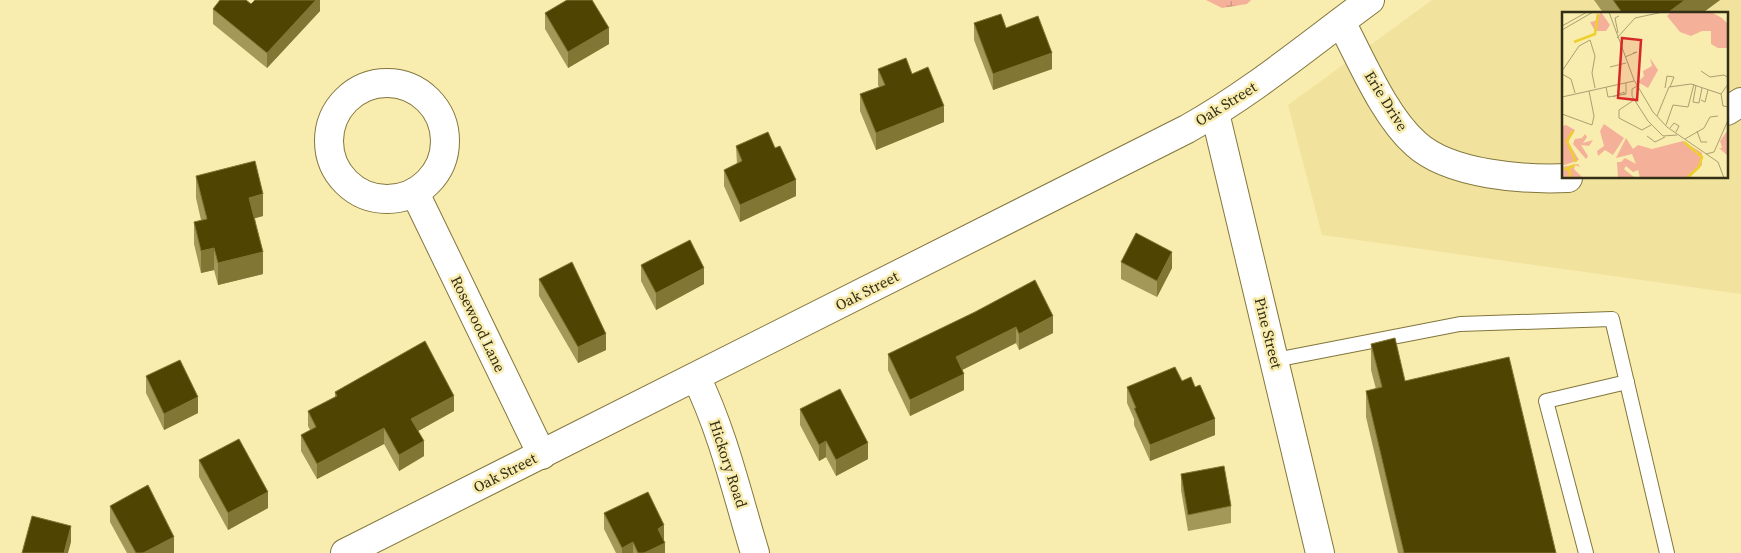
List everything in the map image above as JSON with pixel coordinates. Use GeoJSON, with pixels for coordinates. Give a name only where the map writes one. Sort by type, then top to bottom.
{"type":"FeatureCollection","features":[{"type":"Feature","properties":{"kind":"main road","name":"Oak Street"},"geometry":{"type":"LineString","coordinates":[[345,553],[1160,143],[1215,113],[1254,88],[1370,0]]}},
{"type":"Feature","properties":{"kind":"main road","name":"Erie Drive"},"geometry":{"type":"LineString","coordinates":[[1341,22],[1391,113],[1403,131],[1423,150],[1457,166],[1493,175],[1562,178]]}},
{"type":"Feature","properties":{"kind":"main road"},"geometry":{"type":"LineString","coordinates":[[392,82],[416,90],[433,105],[442,122],[446,141],[439,167],[429,183],[415,193],[390,200],[362,195],[342,181],[334,167],[328,146],[328,134],[336,111],[351,94],[371,84],[392,82]]}},
{"type":"Feature","properties":{"kind":"main road"},"geometry":{"type":"LineString","coordinates":[[1728,110],[1741,102]]}},
{"type":"Feature","properties":{"kind":"main road","name":"Pine Street"},"geometry":{"type":"LineString","coordinates":[[1215,113],[1320,553]]}},
{"type":"Feature","properties":{"kind":"main road","name":"Rosewood Lane"},"geometry":{"type":"LineString","coordinates":[[415,193],[542,455]]}},
{"type":"Feature","properties":{"kind":"main road","name":"Hickory Road"},"geometry":{"type":"LineString","coordinates":[[696,377],[721,439],[755,553]]}},
{"type":"Feature","properties":{"kind":"lane"},"geometry":{"type":"LineString","coordinates":[[1275,360],[1460,324],[1612,320],[1667,553]]}},
{"type":"Feature","properties":{"kind":"lane"},"geometry":{"type":"LineString","coordinates":[[1586,553],[1546,401],[1627,382]]}},
{"type":"Feature","properties":{"kind":"shaded area"},"geometry":{"type":"Polygon","coordinates":[[[1432,0],[1741,0],[1741,294],[1322,235],[1288,105],[1432,0]]]}},
{"type":"Feature","properties":{"kind":"green space"},"geometry":{"type":"Polygon","coordinates":[[[1206,0],[1251,0],[1247,4],[1222,8],[1206,0]]]}},
{"type":"Feature","properties":{"kind":"building"},"geometry":{"type":"Polygon","coordinates":[[[220,0],[246,0],[251,4],[255,0],[316,0],[267,53],[213,9],[220,0]]]}},
{"type":"Feature","properties":{"kind":"building"},"geometry":{"type":"Polygon","coordinates":[[[567,0],[592,0],[609,28],[568,52],[545,13],[567,0]]]}},
{"type":"Feature","properties":{"kind":"building"},"geometry":{"type":"Polygon","coordinates":[[[1613,0],[1685,0],[1669,12],[1622,12],[1613,0]]]}},
{"type":"Feature","properties":{"kind":"building"},"geometry":{"type":"Polygon","coordinates":[[[1001,14],[1006,28],[1038,16],[1052,53],[993,74],[974,23],[1001,14]]]}},
{"type":"Feature","properties":{"kind":"building"},"geometry":{"type":"Polygon","coordinates":[[[906,58],[912,74],[928,67],[944,106],[876,133],[860,94],[885,85],[878,69],[906,58]]]}},
{"type":"Feature","properties":{"kind":"building"},"geometry":{"type":"Polygon","coordinates":[[[768,132],[775,148],[780,146],[796,180],[740,205],[724,170],[742,161],[736,146],[768,132]]]}},
{"type":"Feature","properties":{"kind":"building"},"geometry":{"type":"Polygon","coordinates":[[[255,161],[263,194],[249,198],[263,252],[218,263],[214,248],[201,251],[194,222],[207,219],[196,176],[255,161]]]}},
{"type":"Feature","properties":{"kind":"building"},"geometry":{"type":"Polygon","coordinates":[[[1136,233],[1172,252],[1157,281],[1121,262],[1136,233]]]}},
{"type":"Feature","properties":{"kind":"building"},"geometry":{"type":"Polygon","coordinates":[[[690,240],[704,268],[656,293],[641,265],[690,240]]]}},
{"type":"Feature","properties":{"kind":"building"},"geometry":{"type":"Polygon","coordinates":[[[572,262],[606,334],[578,347],[539,279],[572,262]]]}},
{"type":"Feature","properties":{"kind":"building"},"geometry":{"type":"Polygon","coordinates":[[[1035,280],[1053,316],[1019,334],[1016,327],[956,357],[964,374],[910,400],[888,354],[975,312],[1035,280]]]}},
{"type":"Feature","properties":{"kind":"building"},"geometry":{"type":"Polygon","coordinates":[[[1395,338],[1405,381],[1509,357],[1556,553],[1404,553],[1366,391],[1382,387],[1371,344],[1395,338]]]}},
{"type":"Feature","properties":{"kind":"building"},"geometry":{"type":"Polygon","coordinates":[[[425,341],[454,396],[411,419],[424,441],[399,455],[384,428],[317,464],[301,435],[316,427],[308,411],[337,396],[335,392],[425,341]]]}},
{"type":"Feature","properties":{"kind":"building"},"geometry":{"type":"Polygon","coordinates":[[[180,360],[198,397],[164,414],[146,376],[180,360]]]}},
{"type":"Feature","properties":{"kind":"building"},"geometry":{"type":"Polygon","coordinates":[[[1175,367],[1182,381],[1191,377],[1195,387],[1200,385],[1215,419],[1150,445],[1127,387],[1175,367]]]}},
{"type":"Feature","properties":{"kind":"building"},"geometry":{"type":"Polygon","coordinates":[[[840,389],[868,443],[836,460],[826,441],[819,445],[800,409],[840,389]]]}},
{"type":"Feature","properties":{"kind":"building"},"geometry":{"type":"Polygon","coordinates":[[[239,439],[268,492],[228,513],[199,460],[239,439]]]}},
{"type":"Feature","properties":{"kind":"building"},"geometry":{"type":"Polygon","coordinates":[[[1224,466],[1231,506],[1188,515],[1181,474],[1224,466]]]}},
{"type":"Feature","properties":{"kind":"building"},"geometry":{"type":"Polygon","coordinates":[[[148,485],[174,537],[143,553],[136,553],[110,506],[148,485]]]}},
{"type":"Feature","properties":{"kind":"building"},"geometry":{"type":"Polygon","coordinates":[[[648,492],[664,525],[658,529],[665,543],[644,553],[638,553],[633,542],[622,548],[604,513],[648,492]]]}},
{"type":"Feature","properties":{"kind":"building"},"geometry":{"type":"Polygon","coordinates":[[[32,516],[71,526],[64,553],[22,553],[32,516]]]}}]}
